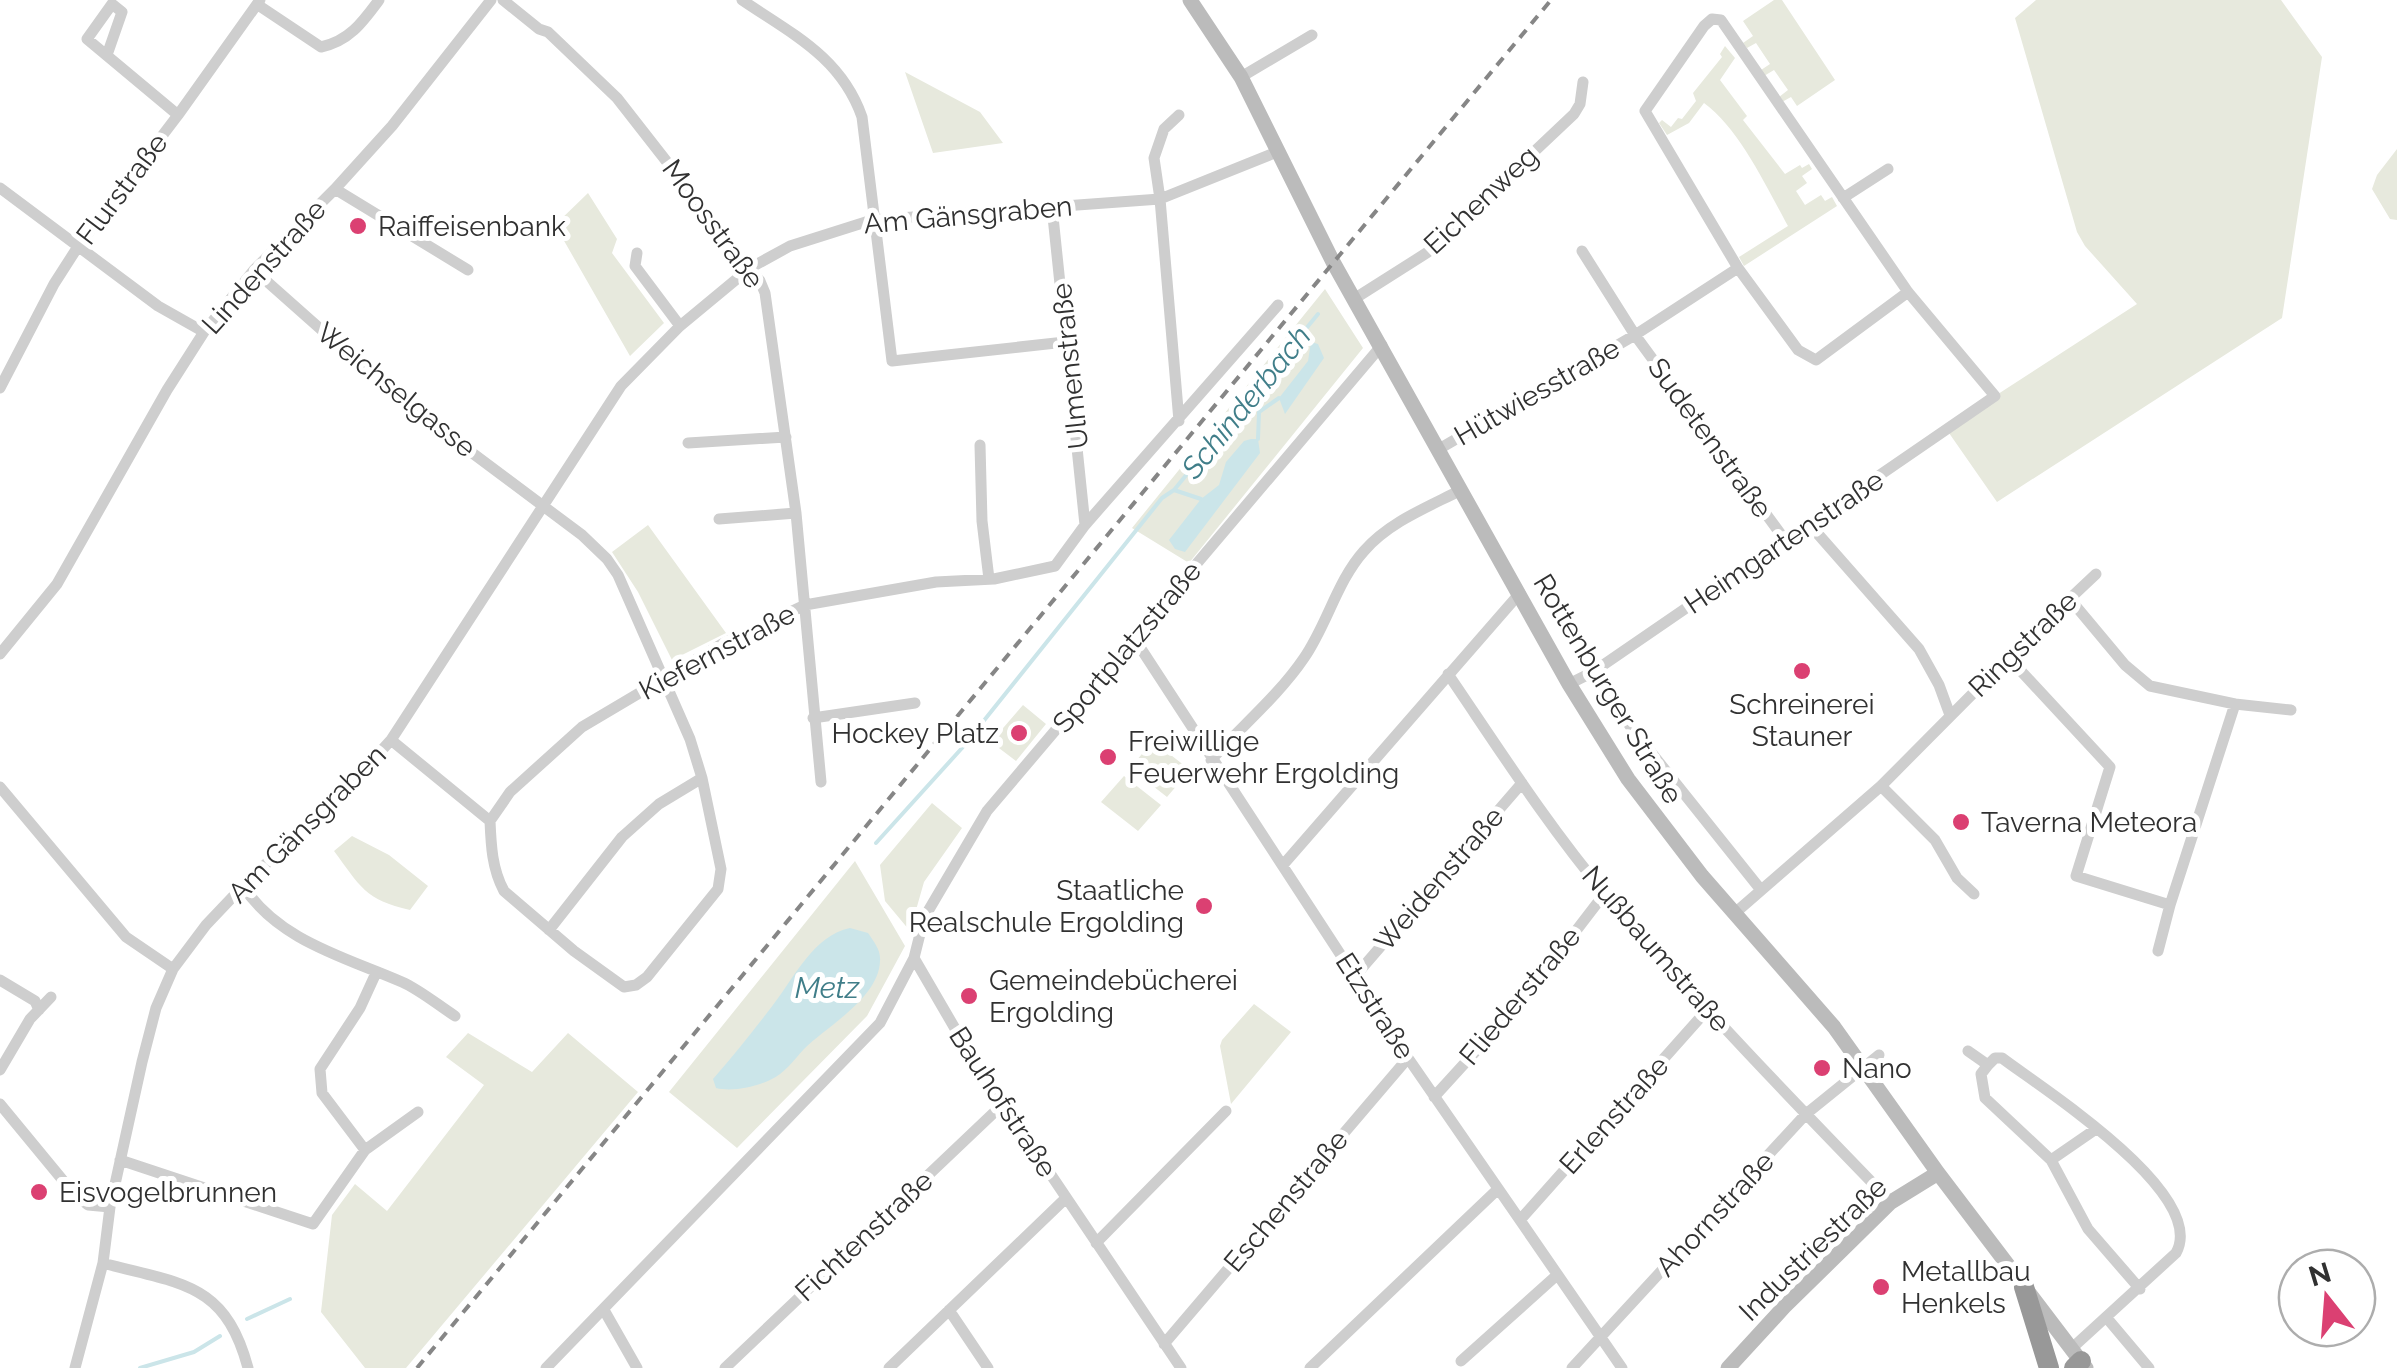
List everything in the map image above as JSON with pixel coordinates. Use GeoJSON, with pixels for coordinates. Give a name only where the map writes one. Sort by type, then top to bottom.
{"type":"FeatureCollection","features":[{"type":"Feature","properties":{"kind":"highway"},"geometry":{"type":"LineString","coordinates":[[2024,1287],[2049,1368]]}},
{"type":"Feature","properties":{"kind":"street"},"geometry":{"type":"LineString","coordinates":[[259,3],[320,48],[339,43],[359,27],[378,0]]}},
{"type":"Feature","properties":{"kind":"street","name":"Lindenstraße"},"geometry":{"type":"LineString","coordinates":[[0,654],[57,584],[204,332],[254,270],[392,126],[491,0]]}},
{"type":"Feature","properties":{"kind":"street","name":"Moosstraße"},"geometry":{"type":"LineString","coordinates":[[503,0],[560,43],[617,98],[766,293],[796,514],[821,782]]}},
{"type":"Feature","properties":{"kind":"street"},"geometry":{"type":"LineString","coordinates":[[742,0],[817,52],[839,71],[853,93],[862,117],[892,361],[1065,342]]}},
{"type":"Feature","properties":{"kind":"street","name":"Rottenburger Straße"},"geometry":{"type":"LineString","coordinates":[[1190,0],[1241,77],[1354,299],[1569,684],[1662,827],[1834,1026],[2078,1362]]}},
{"type":"Feature","properties":{"kind":"street","name":"Flurstraße"},"geometry":{"type":"LineString","coordinates":[[0,388],[6,362],[80,245],[259,3]]}},
{"type":"Feature","properties":{"kind":"street"},"geometry":{"type":"LineString","coordinates":[[1712,20],[1721,20],[1908,292],[1816,360],[1798,350],[1738,268],[1645,110],[1712,20]]}},
{"type":"Feature","properties":{"kind":"street"},"geometry":{"type":"LineString","coordinates":[[1241,77],[1312,35]]}},
{"type":"Feature","properties":{"kind":"street"},"geometry":{"type":"LineString","coordinates":[[107,54],[178,116]]}},
{"type":"Feature","properties":{"kind":"street","name":"Eichenweg"},"geometry":{"type":"LineString","coordinates":[[1354,299],[1428,252],[1574,114],[1580,104],[1582,82]]}},
{"type":"Feature","properties":{"kind":"street"},"geometry":{"type":"LineString","coordinates":[[1179,115],[1164,129],[1154,158],[1179,421]]}},
{"type":"Feature","properties":{"kind":"street","name":"Am Gänsgraben"},"geometry":{"type":"LineString","coordinates":[[76,1368],[103,1263],[110,1207],[156,1008],[172,969],[243,886],[392,740],[621,386],[680,326],[750,268],[790,246],[872,220],[1160,198],[1276,152]]}},
{"type":"Feature","properties":{"kind":"street"},"geometry":{"type":"LineString","coordinates":[[1843,198],[1888,169]]}},
{"type":"Feature","properties":{"kind":"street"},"geometry":{"type":"LineString","coordinates":[[0,188],[158,306],[204,332]]}},
{"type":"Feature","properties":{"kind":"street"},"geometry":{"type":"LineString","coordinates":[[335,189],[468,270]]}},
{"type":"Feature","properties":{"kind":"street","name":"Ulmenstraße"},"geometry":{"type":"LineString","coordinates":[[1052,207],[1085,526]]}},
{"type":"Feature","properties":{"kind":"street","name":"Hütwiesstraße"},"geometry":{"type":"LineString","coordinates":[[1582,251],[1635,336]]}},
{"type":"Feature","properties":{"kind":"street"},"geometry":{"type":"LineString","coordinates":[[637,253],[635,266],[680,326]]}},
{"type":"Feature","properties":{"kind":"street","name":"Hütwiesstraße"},"geometry":{"type":"LineString","coordinates":[[1439,449],[1635,336],[1738,268]]}},
{"type":"Feature","properties":{"kind":"street","name":"Weichselgasse"},"geometry":{"type":"LineString","coordinates":[[254,270],[396,396],[544,504],[608,560],[629,597],[702,778],[721,880],[718,889],[636,986],[624,987],[550,930]]}},
{"type":"Feature","properties":{"kind":"street","name":"Heimgartenstraße"},"geometry":{"type":"LineString","coordinates":[[1569,684],[1593,672],[1996,396],[1908,292]]}},
{"type":"Feature","properties":{"kind":"street","name":"Kiefernstraße"},"geometry":{"type":"LineString","coordinates":[[490,820],[510,792],[582,727],[722,644],[805,605],[1055,566],[1085,526],[1278,305]]}},
{"type":"Feature","properties":{"kind":"street","name":"Sudetenstraße"},"geometry":{"type":"LineString","coordinates":[[1635,336],[1786,540]]}},
{"type":"Feature","properties":{"kind":"street","name":"Sportplatzstraße"},"geometry":{"type":"LineString","coordinates":[[546,1368],[880,1023],[914,958],[924,918],[972,831],[1382,345]]}},
{"type":"Feature","properties":{"kind":"street"},"geometry":{"type":"LineString","coordinates":[[688,442],[786,437]]}},
{"type":"Feature","properties":{"kind":"street"},"geometry":{"type":"LineString","coordinates":[[980,445],[982,521],[989,579]]}},
{"type":"Feature","properties":{"kind":"street"},"geometry":{"type":"LineString","coordinates":[[1211,760],[1302,662],[1363,552],[1386,530],[1461,490]]}},
{"type":"Feature","properties":{"kind":"street"},"geometry":{"type":"LineString","coordinates":[[720,518],[796,514]]}},
{"type":"Feature","properties":{"kind":"street","name":"Ringstraße"},"geometry":{"type":"LineString","coordinates":[[1810,525],[1919,649],[1940,685],[1950,715]]}},
{"type":"Feature","properties":{"kind":"street","name":"Ringstraße"},"geometry":{"type":"LineString","coordinates":[[1735,913],[1882,786],[2096,574]]}},
{"type":"Feature","properties":{"kind":"street"},"geometry":{"type":"LineString","coordinates":[[1283,865],[1520,592]]}},
{"type":"Feature","properties":{"kind":"street"},"geometry":{"type":"LineString","coordinates":[[2069,598],[2125,665],[2150,686],[2235,704],[2291,710]]}},
{"type":"Feature","properties":{"kind":"street","name":"Etzstraße"},"geometry":{"type":"LineString","coordinates":[[1134,638],[1434,1097],[1622,1368]]}},
{"type":"Feature","properties":{"kind":"street"},"geometry":{"type":"LineString","coordinates":[[2008,657],[2110,767],[2076,876],[2170,905]]}},
{"type":"Feature","properties":{"kind":"street"},"geometry":{"type":"LineString","coordinates":[[1593,672],[1630,726],[1761,890]]}},
{"type":"Feature","properties":{"kind":"street","name":"Nußbaumstraße"},"geometry":{"type":"LineString","coordinates":[[1448,674],[1604,893],[1707,1010],[1891,1202]]}},
{"type":"Feature","properties":{"kind":"street"},"geometry":{"type":"LineString","coordinates":[[813,718],[915,703]]}},
{"type":"Feature","properties":{"kind":"street"},"geometry":{"type":"LineString","coordinates":[[2158,951],[2235,704]]}},
{"type":"Feature","properties":{"kind":"street"},"geometry":{"type":"LineString","coordinates":[[392,740],[490,820],[492,855],[504,891],[550,930],[632,827],[658,804],[702,778]]}},
{"type":"Feature","properties":{"kind":"street","name":"Weidenstraße"},"geometry":{"type":"LineString","coordinates":[[1356,975],[1522,783]]}},
{"type":"Feature","properties":{"kind":"street"},"geometry":{"type":"LineString","coordinates":[[1882,786],[1934,840],[1957,878],[1974,894]]}},
{"type":"Feature","properties":{"kind":"street"},"geometry":{"type":"LineString","coordinates":[[0,787],[126,937],[172,969]]}},
{"type":"Feature","properties":{"kind":"street"},"geometry":{"type":"LineString","coordinates":[[243,886],[270,917],[298,938],[406,984],[455,1016]]}},
{"type":"Feature","properties":{"kind":"street","name":"Fliederstraße"},"geometry":{"type":"LineString","coordinates":[[1434,1097],[1526,996],[1604,893]]}},
{"type":"Feature","properties":{"kind":"street","name":"Bauhofstraße"},"geometry":{"type":"LineString","coordinates":[[914,958],[970,1056],[1181,1368]]}},
{"type":"Feature","properties":{"kind":"street"},"geometry":{"type":"LineString","coordinates":[[365,1150],[322,1093],[320,1070],[360,1008],[376,972]]}},
{"type":"Feature","properties":{"kind":"street"},"geometry":{"type":"LineString","coordinates":[[0,980],[34,1001],[39,1010]]}},
{"type":"Feature","properties":{"kind":"street"},"geometry":{"type":"LineString","coordinates":[[0,1070],[51,998]]}},
{"type":"Feature","properties":{"kind":"street","name":"Erlenstraße"},"geometry":{"type":"LineString","coordinates":[[1520,1220],[1707,1010]]}},
{"type":"Feature","properties":{"kind":"street"},"geometry":{"type":"LineString","coordinates":[[1968,1051],[1988,1066]]}},
{"type":"Feature","properties":{"kind":"street","name":"Ahornstraße"},"geometry":{"type":"LineString","coordinates":[[1572,1368],[1806,1114],[1878,1055]]}},
{"type":"Feature","properties":{"kind":"street","name":"Eschenstraße"},"geometry":{"type":"LineString","coordinates":[[1164,1344],[1408,1058]]}},
{"type":"Feature","properties":{"kind":"street"},"geometry":{"type":"LineString","coordinates":[[2078,1362],[2106,1317],[2140,1288],[2176,1253],[2182,1242],[2182,1228],[2163,1191],[2096,1129],[2002,1058],[1995,1058],[1982,1074],[1985,1098],[2051,1160],[2088,1229],[2140,1288]]}},
{"type":"Feature","properties":{"kind":"street"},"geometry":{"type":"LineString","coordinates":[[0,1104],[74,1196],[88,1205],[110,1207]]}},
{"type":"Feature","properties":{"kind":"street","name":"Fichtenstraße"},"geometry":{"type":"LineString","coordinates":[[724,1368],[1003,1104]]}},
{"type":"Feature","properties":{"kind":"street"},"geometry":{"type":"LineString","coordinates":[[1096,1243],[1226,1111]]}},
{"type":"Feature","properties":{"kind":"street"},"geometry":{"type":"LineString","coordinates":[[120,1160],[313,1224],[365,1150],[418,1112]]}},
{"type":"Feature","properties":{"kind":"street"},"geometry":{"type":"LineString","coordinates":[[2051,1160],[2096,1129]]}},
{"type":"Feature","properties":{"kind":"street","name":"Industriestraße"},"geometry":{"type":"LineString","coordinates":[[1728,1368],[1891,1202],[1938,1173]]}},
{"type":"Feature","properties":{"kind":"street"},"geometry":{"type":"LineString","coordinates":[[1310,1368],[1498,1189]]}},
{"type":"Feature","properties":{"kind":"street"},"geometry":{"type":"LineString","coordinates":[[889,1368],[1066,1198]]}},
{"type":"Feature","properties":{"kind":"street"},"geometry":{"type":"LineString","coordinates":[[103,1263],[182,1285],[210,1298],[237,1332],[248,1368]]}},
{"type":"Feature","properties":{"kind":"street"},"geometry":{"type":"LineString","coordinates":[[1461,1361],[1557,1275]]}},
{"type":"Feature","properties":{"kind":"street"},"geometry":{"type":"LineString","coordinates":[[604,1310],[636,1367]]}},
{"type":"Feature","properties":{"kind":"street"},"geometry":{"type":"LineString","coordinates":[[949,1310],[988,1368]]}},
{"type":"Feature","properties":{"kind":"street"},"geometry":{"type":"LineString","coordinates":[[2106,1317],[2149,1368]]}},
{"type":"Feature","properties":{"kind":"shaded area"},"geometry":{"type":"Polygon","coordinates":[[[1774,0],[1782,0],[1835,80],[1797,106],[1791,97],[1782,102],[1779,97],[1788,90],[1774,70],[1764,76],[1761,70],[1770,64],[1756,43],[1747,48],[1743,43],[1753,36],[1743,21],[1774,0]]]}},
{"type":"Feature","properties":{"kind":"shaded area"},"geometry":{"type":"Polygon","coordinates":[[[2036,0],[2281,0],[2322,57],[2282,318],[1997,502],[1949,433],[1995,396],[2137,304],[2077,232],[2015,18],[2036,0]]]}},
{"type":"Feature","properties":{"kind":"shaded area"},"geometry":{"type":"Polygon","coordinates":[[[1725,46],[1735,58],[1720,80],[1747,116],[1743,120],[1785,174],[1809,164],[1812,169],[1802,176],[1807,183],[1796,191],[1805,205],[1821,195],[1825,201],[1832,197],[1837,206],[1744,266],[1739,257],[1788,226],[1751,160],[1729,127],[1704,103],[1689,123],[1667,135],[1659,123],[1662,120],[1671,127],[1678,118],[1682,119],[1696,101],[1693,93],[1722,57],[1725,46]]]}},
{"type":"Feature","properties":{"kind":"shaded area"},"geometry":{"type":"Polygon","coordinates":[[[905,72],[980,112],[1003,143],[933,153],[905,72]]]}},
{"type":"Feature","properties":{"kind":"shaded area"},"geometry":{"type":"Polygon","coordinates":[[[2397,149],[2397,220],[2390,219],[2372,189],[2377,175],[2397,149]]]}},
{"type":"Feature","properties":{"kind":"shaded area"},"geometry":{"type":"Polygon","coordinates":[[[588,193],[617,239],[612,253],[664,323],[630,356],[555,225],[588,193]]]}},
{"type":"Feature","properties":{"kind":"shaded area"},"geometry":{"type":"Polygon","coordinates":[[[1325,289],[1363,348],[1189,563],[1132,528],[1325,289]]]}},
{"type":"Feature","properties":{"kind":"shaded area"},"geometry":{"type":"Polygon","coordinates":[[[648,525],[726,633],[672,660],[638,592],[612,552],[648,525]]]}},
{"type":"Feature","properties":{"kind":"shaded area","name":"Hockey Platz"},"geometry":{"type":"Polygon","coordinates":[[[1023,705],[1046,724],[1016,761],[991,742],[1023,705]]]}},
{"type":"Feature","properties":{"kind":"shaded area"},"geometry":{"type":"Polygon","coordinates":[[[1153,741],[1190,770],[1167,797],[1130,768],[1153,741]]]}},
{"type":"Feature","properties":{"kind":"shaded area"},"geometry":{"type":"Polygon","coordinates":[[[1124,776],[1161,805],[1138,831],[1101,802],[1124,776]]]}},
{"type":"Feature","properties":{"kind":"shaded area"},"geometry":{"type":"Polygon","coordinates":[[[932,803],[962,828],[924,882],[910,931],[885,901],[880,865],[932,803]]]}},
{"type":"Feature","properties":{"kind":"shaded area"},"geometry":{"type":"Polygon","coordinates":[[[352,836],[389,855],[428,886],[410,910],[373,896],[351,874],[334,851],[352,836]]]}},
{"type":"Feature","properties":{"kind":"shaded area"},"geometry":{"type":"Polygon","coordinates":[[[855,861],[905,946],[867,1016],[737,1148],[669,1092],[855,861]]]}},
{"type":"Feature","properties":{"kind":"shaded area"},"geometry":{"type":"Polygon","coordinates":[[[1254,1004],[1291,1032],[1231,1104],[1220,1046],[1254,1004]]]}},
{"type":"Feature","properties":{"kind":"shaded area"},"geometry":{"type":"Polygon","coordinates":[[[468,1033],[532,1072],[568,1033],[638,1092],[406,1368],[365,1368],[321,1312],[332,1215],[355,1184],[387,1211],[484,1085],[446,1057],[468,1033]]]}},
{"type":"Feature","properties":{"kind":"water"},"geometry":{"type":"Polygon","coordinates":[[[1311,342],[1318,344],[1324,358],[1285,414],[1279,398],[1308,361],[1311,342]]]}},
{"type":"Feature","properties":{"kind":"water"},"geometry":{"type":"Polygon","coordinates":[[[1258,439],[1260,453],[1185,552],[1175,549],[1169,540],[1201,499],[1219,485],[1226,462],[1244,441],[1258,439]]]}},
{"type":"Feature","properties":{"kind":"water","name":"Metz"},"geometry":{"type":"Polygon","coordinates":[[[850,928],[868,933],[880,957],[877,974],[862,999],[775,1077],[743,1088],[716,1088],[713,1079],[815,948],[850,928]]]}},
{"type":"Feature","properties":{"kind":"waterway","name":"Schinderbach"},"geometry":{"type":"LineString","coordinates":[[1174,490],[1318,314]]}},
{"type":"Feature","properties":{"kind":"waterway"},"geometry":{"type":"LineString","coordinates":[[1258,439],[1259,412],[1279,398]]}},
{"type":"Feature","properties":{"kind":"waterway"},"geometry":{"type":"LineString","coordinates":[[876,843],[962,748],[1162,498],[1174,490],[1201,499]]}},
{"type":"Feature","properties":{"kind":"waterway","name":"Schinderbach"},"geometry":{"type":"LineString","coordinates":[[247,1319],[290,1299]]}},
{"type":"Feature","properties":{"kind":"waterway","name":"Schinderbach"},"geometry":{"type":"LineString","coordinates":[[140,1368],[194,1352],[220,1336]]}},
{"type":"Feature","properties":{"kind":"railway"},"geometry":{"type":"LineString","coordinates":[[417,1368],[1551,0]]}},
{"type":"Feature","properties":{"kind":"place","name":"Raiffeisenbank"},"geometry":{"type":"Point","coordinates":[358,226]}},
{"type":"Feature","properties":{"kind":"place","name":"Schreinerei Stauner"},"geometry":{"type":"Point","coordinates":[1802,671]}},
{"type":"Feature","properties":{"kind":"place","name":"Hockey Platz"},"geometry":{"type":"Point","coordinates":[1019,733]}},
{"type":"Feature","properties":{"kind":"place","name":"Freiwillige Feuerwehr Ergolding"},"geometry":{"type":"Point","coordinates":[1108,757]}},
{"type":"Feature","properties":{"kind":"place","name":"Taverna Meteora"},"geometry":{"type":"Point","coordinates":[1961,822]}},
{"type":"Feature","properties":{"kind":"place","name":"Staatliche Realschule Ergolding"},"geometry":{"type":"Point","coordinates":[1204,906]}},
{"type":"Feature","properties":{"kind":"place","name":"Gemeindebücherei Ergolding"},"geometry":{"type":"Point","coordinates":[969,996]}},
{"type":"Feature","properties":{"kind":"place","name":"Nano"},"geometry":{"type":"Point","coordinates":[1822,1068]}},
{"type":"Feature","properties":{"kind":"place","name":"Eisvogelbrunnen"},"geometry":{"type":"Point","coordinates":[39,1192]}},
{"type":"Feature","properties":{"kind":"place","name":"Metallbau Henkels"},"geometry":{"type":"Point","coordinates":[1881,1287]}}]}
